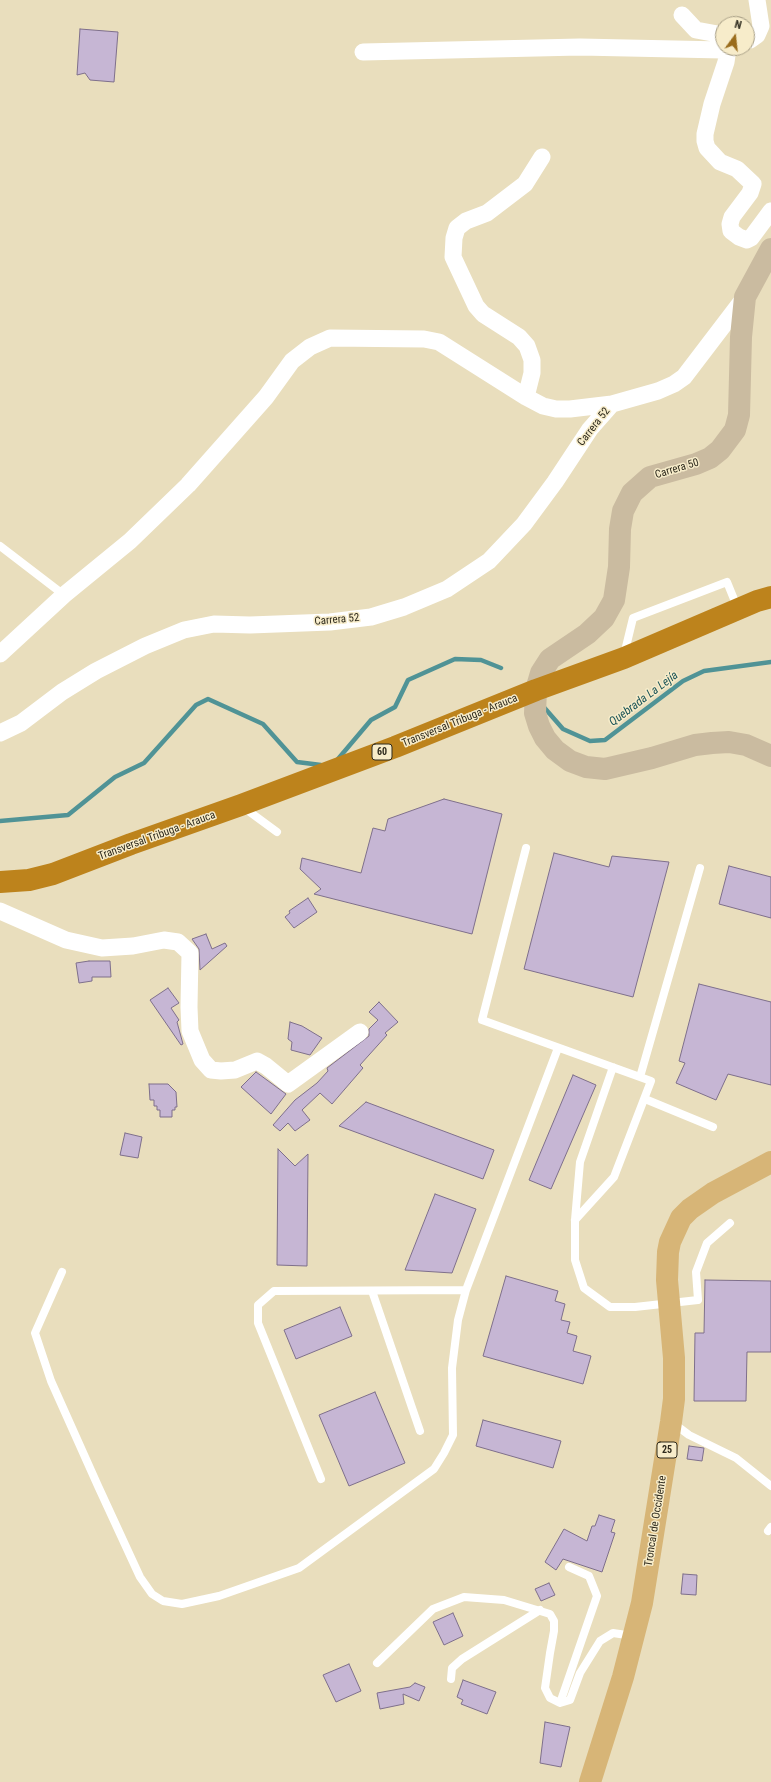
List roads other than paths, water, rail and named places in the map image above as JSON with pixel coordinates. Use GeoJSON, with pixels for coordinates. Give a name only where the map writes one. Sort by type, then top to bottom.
{"type":"FeatureCollection","features":[{"type":"Feature","properties":{"kind":"highway","name":"Transversal Tribuga - Arauca"},"geometry":{"type":"LineString","coordinates":[[0,882],[29,880],[53,874],[131,844],[241,805],[396,746],[536,690],[624,658],[759,599]]}},
{"type":"Feature","properties":{"kind":"main road","name":"Carrera 50"},"geometry":{"type":"LineString","coordinates":[[771,249],[745,297],[741,337],[739,415],[735,430],[720,450],[710,458],[696,464],[650,477],[632,493],[622,511],[619,567],[614,600],[604,618],[593,629],[550,659],[541,673],[536,690],[536,713],[539,726],[545,738],[555,750],[570,761],[586,767],[605,769],[652,758],[695,745],[712,743],[729,742],[746,745],[771,756]]}},
{"type":"Feature","properties":{"kind":"main road","name":"Troncal de Occidente"},"geometry":{"type":"LineString","coordinates":[[590,1782],[623,1677],[634,1636],[649,1563],[671,1422],[674,1399],[674,1358],[667,1280],[668,1252],[675,1230],[681,1218],[690,1209],[713,1193],[771,1162]]}},
{"type":"Feature","properties":{"kind":"street"},"geometry":{"type":"LineString","coordinates":[[755,37],[758,35],[761,26],[757,0]]}},
{"type":"Feature","properties":{"kind":"street"},"geometry":{"type":"LineString","coordinates":[[682,15],[696,30],[715,34]]}},
{"type":"Feature","properties":{"kind":"street"},"geometry":{"type":"LineString","coordinates":[[363,52],[580,47],[723,50],[727,55],[726,62],[712,104],[705,134],[705,141],[707,148],[720,162],[737,169],[753,184],[750,193],[732,217],[730,224],[731,231],[738,237],[747,240],[751,238],[771,211]]}},
{"type":"Feature","properties":{"kind":"street"},"geometry":{"type":"LineString","coordinates":[[526,397],[532,373],[532,360],[527,346],[519,337],[483,314],[476,306],[453,257],[454,238],[457,228],[466,221],[487,213],[525,184],[542,158]]}},
{"type":"Feature","properties":{"kind":"street"},"geometry":{"type":"LineString","coordinates":[[0,654],[64,595],[130,541],[188,485],[266,397],[292,361],[310,347],[330,338],[424,339],[440,342],[526,397],[543,406],[556,408],[612,404],[658,391],[674,384],[684,377],[745,297]]}},
{"type":"Feature","properties":{"kind":"street","name":"Carrera 52"},"geometry":{"type":"LineString","coordinates":[[0,733],[21,722],[62,692],[96,671],[145,646],[184,630],[214,624],[250,625],[330,622],[371,617],[404,607],[447,589],[489,562],[524,524],[555,482],[590,429],[612,404]]}},
{"type":"Feature","properties":{"kind":"street"},"geometry":{"type":"LineString","coordinates":[[0,911],[66,940],[102,948],[133,946],[164,940],[178,942],[190,953],[190,1031],[202,1060],[211,1070],[235,1070],[257,1062],[266,1066],[293,1088],[360,1032]]}},
{"type":"Feature","properties":{"kind":"lane"},"geometry":{"type":"LineString","coordinates":[[0,546],[64,595]]}},
{"type":"Feature","properties":{"kind":"lane"},"geometry":{"type":"LineString","coordinates":[[624,658],[633,618],[727,582],[759,599]]}},
{"type":"Feature","properties":{"kind":"lane"},"geometry":{"type":"LineString","coordinates":[[241,805],[277,832]]}},
{"type":"Feature","properties":{"kind":"lane"},"geometry":{"type":"LineString","coordinates":[[526,848],[482,1020],[651,1082],[614,1177],[574,1220]]}},
{"type":"Feature","properties":{"kind":"lane"},"geometry":{"type":"LineString","coordinates":[[640,1077],[700,868]]}},
{"type":"Feature","properties":{"kind":"lane"},"geometry":{"type":"LineString","coordinates":[[62,1272],[35,1333],[51,1381],[140,1576],[152,1594],[163,1602],[182,1604],[219,1596],[299,1568],[345,1536],[434,1469],[444,1453],[452,1435],[452,1368],[458,1320],[466,1290],[558,1048]]}},
{"type":"Feature","properties":{"kind":"lane"},"geometry":{"type":"LineString","coordinates":[[613,1067],[580,1162],[574,1220],[576,1260],[584,1288],[610,1307],[670,1304],[698,1300],[696,1272],[707,1242],[730,1223]]}},
{"type":"Feature","properties":{"kind":"lane"},"geometry":{"type":"LineString","coordinates":[[645,1099],[713,1127]]}},
{"type":"Feature","properties":{"kind":"lane"},"geometry":{"type":"LineString","coordinates":[[321,1479],[258,1323],[258,1305],[274,1291],[466,1290]]}},
{"type":"Feature","properties":{"kind":"lane"},"geometry":{"type":"LineString","coordinates":[[372,1291],[420,1431]]}},
{"type":"Feature","properties":{"kind":"lane"},"geometry":{"type":"LineString","coordinates":[[671,1422],[689,1435],[736,1458],[771,1486]]}},
{"type":"Feature","properties":{"kind":"lane"},"geometry":{"type":"LineString","coordinates":[[560,1703],[597,1596],[589,1576],[570,1567]]}},
{"type":"Feature","properties":{"kind":"lane"},"geometry":{"type":"LineString","coordinates":[[377,1663],[433,1609],[464,1597],[504,1600],[550,1614],[554,1622],[554,1631],[545,1688],[550,1698],[560,1703],[570,1700],[580,1673],[600,1641],[613,1633],[634,1636]]}},
{"type":"Feature","properties":{"kind":"lane"},"geometry":{"type":"LineString","coordinates":[[451,1679],[452,1668],[462,1659],[540,1610]]}},
{"type":"Feature","properties":{"kind":"waterway","name":"Quebrada La Lejía"},"geometry":{"type":"LineString","coordinates":[[338,759],[371,720],[395,707],[408,680],[455,659],[481,660],[501,668]]}},
{"type":"Feature","properties":{"kind":"waterway","name":"Quebrada La Lejía"},"geometry":{"type":"LineString","coordinates":[[542,705],[563,729],[590,741],[605,740],[683,681],[704,671],[771,662]]}},
{"type":"Feature","properties":{"kind":"waterway","name":"Quebrada La Lejía"},"geometry":{"type":"LineString","coordinates":[[0,821],[68,815],[115,777],[144,763],[196,705],[208,699],[263,724],[297,762],[321,765]]}}]}
